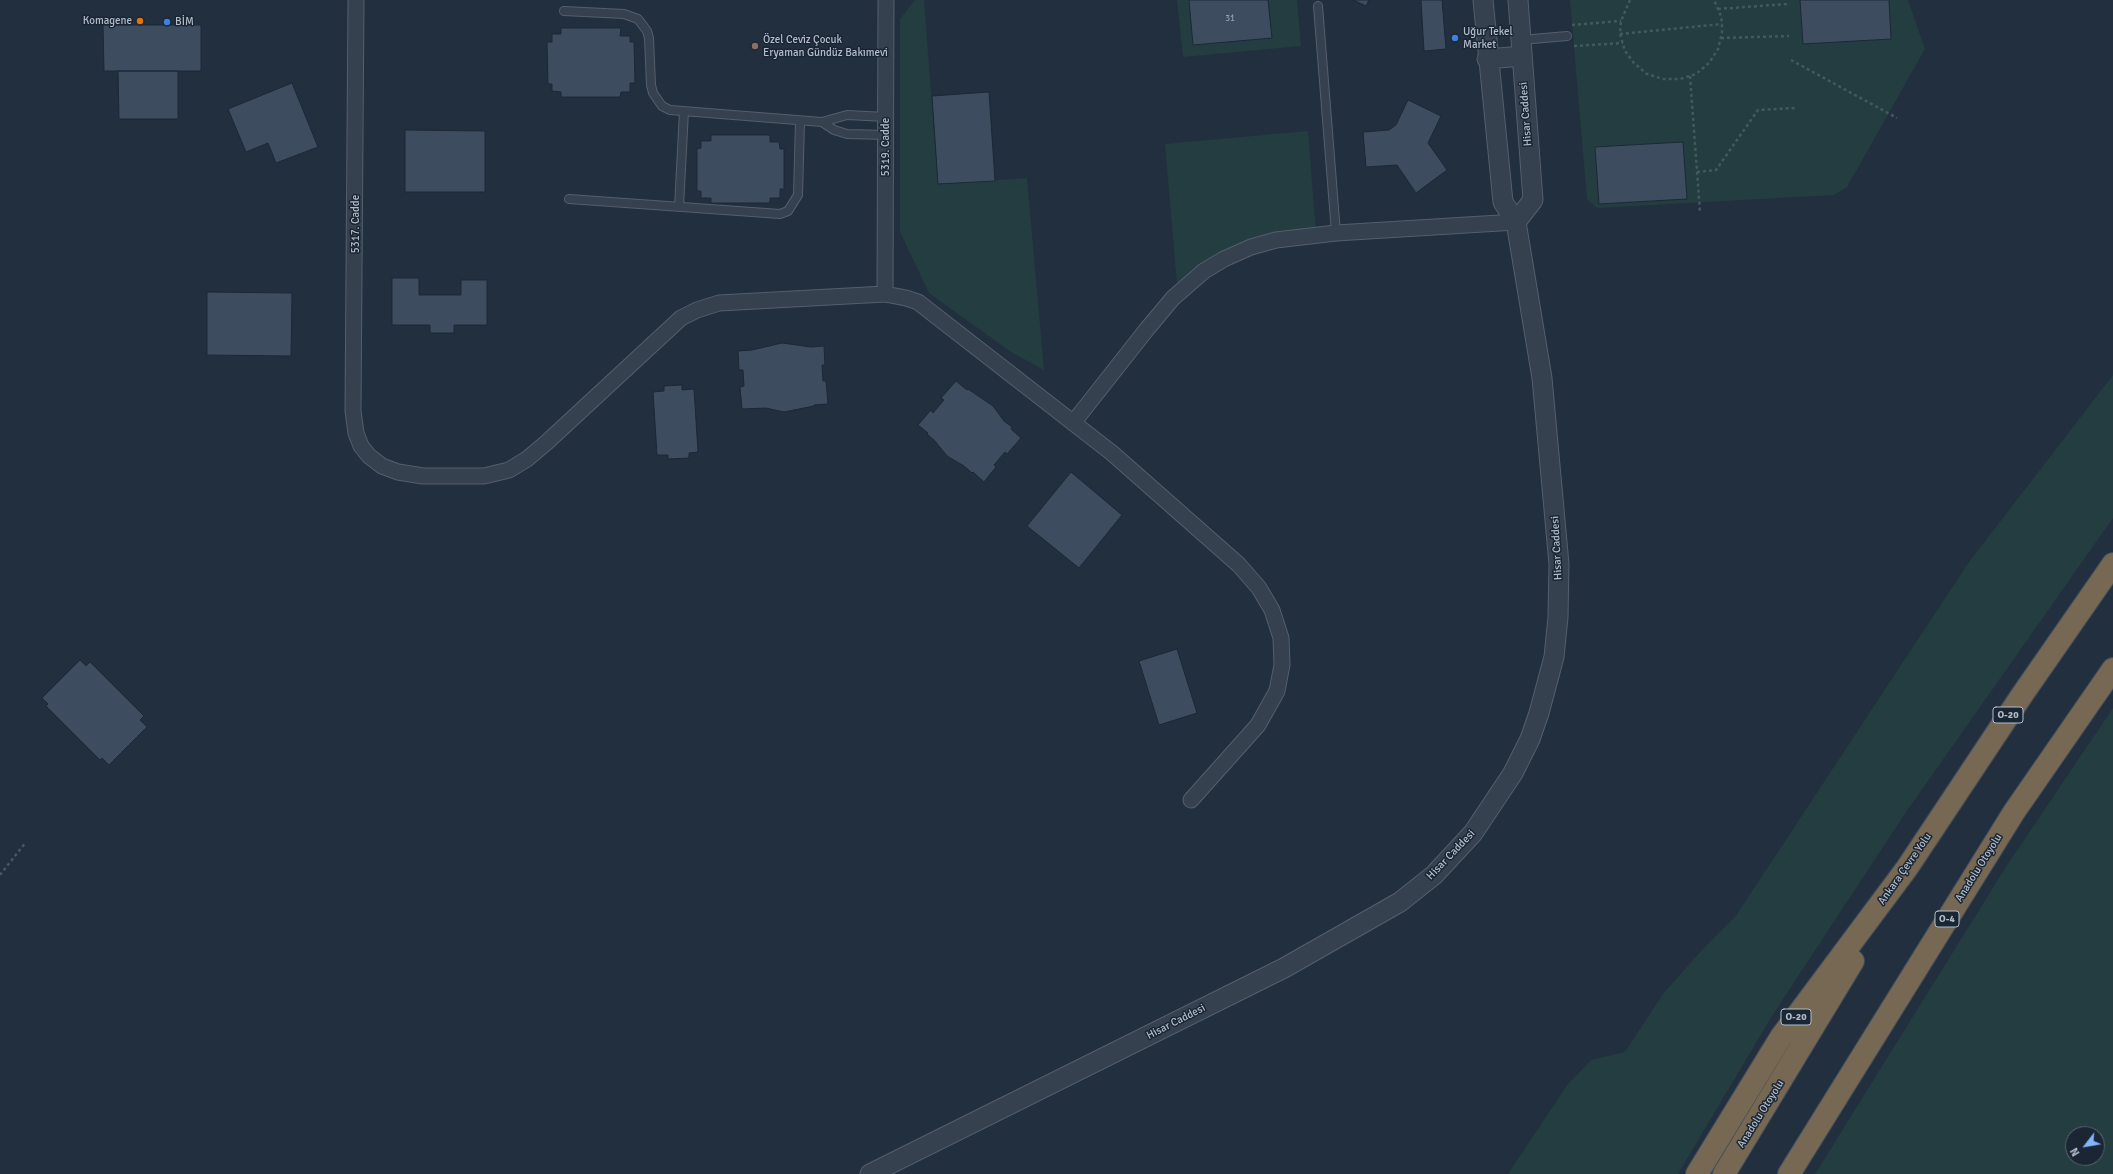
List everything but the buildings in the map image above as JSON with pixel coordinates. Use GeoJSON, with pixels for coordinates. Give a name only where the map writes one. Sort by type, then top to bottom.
{"type":"FeatureCollection","features":[{"type":"Feature","properties":{"kind":"highway","name":"Ankara Çevre Yolu"},"geometry":{"type":"LineString","coordinates":[[1697,1174],[1781,1037],[1907,868],[2022,695],[2113,564]]}},
{"type":"Feature","properties":{"kind":"highway","name":"Anadolu Otoyolu"},"geometry":{"type":"LineString","coordinates":[[1789,1174],[2014,812],[2113,669]]}},
{"type":"Feature","properties":{"kind":"highway","name":"Anadolu Otoyolu"},"geometry":{"type":"LineString","coordinates":[[1724,1174],[1808,1037],[1907,868]]}},
{"type":"Feature","properties":{"kind":"street","name":"5317. Cadde"},"geometry":{"type":"LineString","coordinates":[[356,0],[353,411],[356,433],[361,446],[369,456],[382,466],[398,472],[423,476],[484,476],[509,470],[527,459],[546,443],[681,318],[697,310],[719,303],[885,294]]}},
{"type":"Feature","properties":{"kind":"street","name":"5319. Cadde"},"geometry":{"type":"LineString","coordinates":[[885,294],[886,0]]}},
{"type":"Feature","properties":{"kind":"street","name":"Hisar Caddesi"},"geometry":{"type":"LineString","coordinates":[[870,1174],[1284,968],[1350,932],[1400,902],[1434,875],[1473,833],[1491,809],[1517,766],[1540,713],[1554,657],[1558,617],[1558,546],[1542,378],[1516,222],[1503,202],[1487,59],[1483,0]]}},
{"type":"Feature","properties":{"kind":"street","name":"Hisar Caddesi"},"geometry":{"type":"LineString","coordinates":[[1516,222],[1532,200],[1518,0]]}},
{"type":"Feature","properties":{"kind":"street"},"geometry":{"type":"LineString","coordinates":[[1487,59],[1521,48]]}},
{"type":"Feature","properties":{"kind":"street"},"geometry":{"type":"LineString","coordinates":[[1074,423],[1173,298],[1204,271],[1251,247],[1276,240],[1336,234],[1516,222]]}},
{"type":"Feature","properties":{"kind":"street"},"geometry":{"type":"LineString","coordinates":[[885,294],[918,302],[1074,423],[1112,453],[1239,565],[1259,588],[1272,610],[1281,638],[1282,665],[1277,691],[1258,725],[1191,800]]}},
{"type":"Feature","properties":{"kind":"lane"},"geometry":{"type":"LineString","coordinates":[[1318,6],[1336,234]]}},
{"type":"Feature","properties":{"kind":"lane"},"geometry":{"type":"LineString","coordinates":[[564,11],[624,14],[638,19],[647,30],[650,38],[650,85],[653,93],[662,106],[670,110],[822,122],[847,115],[886,117]]}},
{"type":"Feature","properties":{"kind":"lane"},"geometry":{"type":"LineString","coordinates":[[1521,48],[1567,36]]}},
{"type":"Feature","properties":{"kind":"lane"},"geometry":{"type":"LineString","coordinates":[[679,207],[684,111]]}},
{"type":"Feature","properties":{"kind":"lane"},"geometry":{"type":"LineString","coordinates":[[569,199],[780,214],[788,211],[798,195],[800,120]]}},
{"type":"Feature","properties":{"kind":"lane"},"geometry":{"type":"LineString","coordinates":[[822,122],[834,130],[847,134],[886,135]]}},
{"type":"Feature","properties":{"kind":"path"},"geometry":{"type":"LineString","coordinates":[[1630,0],[1621,21],[1620,34],[1623,43],[1634,63],[1647,74],[1663,79],[1680,79],[1696,74],[1709,63],[1718,50],[1722,24],[1714,0]]}},
{"type":"Feature","properties":{"kind":"path"},"geometry":{"type":"LineString","coordinates":[[1718,9],[1787,4]]}},
{"type":"Feature","properties":{"kind":"path"},"geometry":{"type":"LineString","coordinates":[[1566,25],[1621,21]]}},
{"type":"Feature","properties":{"kind":"path"},"geometry":{"type":"LineString","coordinates":[[1620,34],[1722,24]]}},
{"type":"Feature","properties":{"kind":"path"},"geometry":{"type":"LineString","coordinates":[[1721,38],[1789,36]]}},
{"type":"Feature","properties":{"kind":"path"},"geometry":{"type":"LineString","coordinates":[[1567,46],[1623,43]]}},
{"type":"Feature","properties":{"kind":"path"},"geometry":{"type":"LineString","coordinates":[[1791,60],[1897,118]]}},
{"type":"Feature","properties":{"kind":"path"},"geometry":{"type":"LineString","coordinates":[[1690,76],[1700,212]]}},
{"type":"Feature","properties":{"kind":"path"},"geometry":{"type":"LineString","coordinates":[[1697,172],[1716,170],[1758,110],[1795,108]]}},
{"type":"Feature","properties":{"kind":"path"},"geometry":{"type":"LineString","coordinates":[[0,875],[26,842]]}},
{"type":"Feature","properties":{"kind":"green space"},"geometry":{"type":"Polygon","coordinates":[[[915,0],[924,0],[938,184],[1027,178],[1044,370],[1011,352],[929,293],[900,232],[900,19],[915,0]]]}},
{"type":"Feature","properties":{"kind":"green space"},"geometry":{"type":"Polygon","coordinates":[[[1177,0],[1297,0],[1301,46],[1183,57],[1177,0]]]}},
{"type":"Feature","properties":{"kind":"green space"},"geometry":{"type":"Polygon","coordinates":[[[1570,0],[1908,0],[1925,49],[1847,187],[1834,195],[1597,208],[1587,199],[1570,0]]]}},
{"type":"Feature","properties":{"kind":"green space"},"geometry":{"type":"Polygon","coordinates":[[[1308,131],[1316,233],[1211,261],[1177,284],[1165,144],[1308,131]]]}},
{"type":"Feature","properties":{"kind":"green space"},"geometry":{"type":"Polygon","coordinates":[[[2113,375],[2113,518],[1904,815],[1772,1016],[1678,1174],[1508,1174],[1568,1084],[1591,1060],[1625,1052],[1663,994],[1702,950],[1735,917],[1969,562],[2113,375]]]}},
{"type":"Feature","properties":{"kind":"green space"},"geometry":{"type":"Polygon","coordinates":[[[2113,708],[2113,1174],[1815,1174],[2004,870],[2113,708]]]}},
{"type":"Feature","properties":{"kind":"place","name":"Komagene"},"geometry":{"type":"Point","coordinates":[140,21]}},
{"type":"Feature","properties":{"kind":"place","name":"BİM"},"geometry":{"type":"Point","coordinates":[167,22]}},
{"type":"Feature","properties":{"kind":"place","name":"Uğur Tekel Market"},"geometry":{"type":"Point","coordinates":[1455,38]}},
{"type":"Feature","properties":{"kind":"place","name":"Özel Ceviz Çocuk Eryaman Gündüz Bakımevi"},"geometry":{"type":"Point","coordinates":[755,46]}}]}
